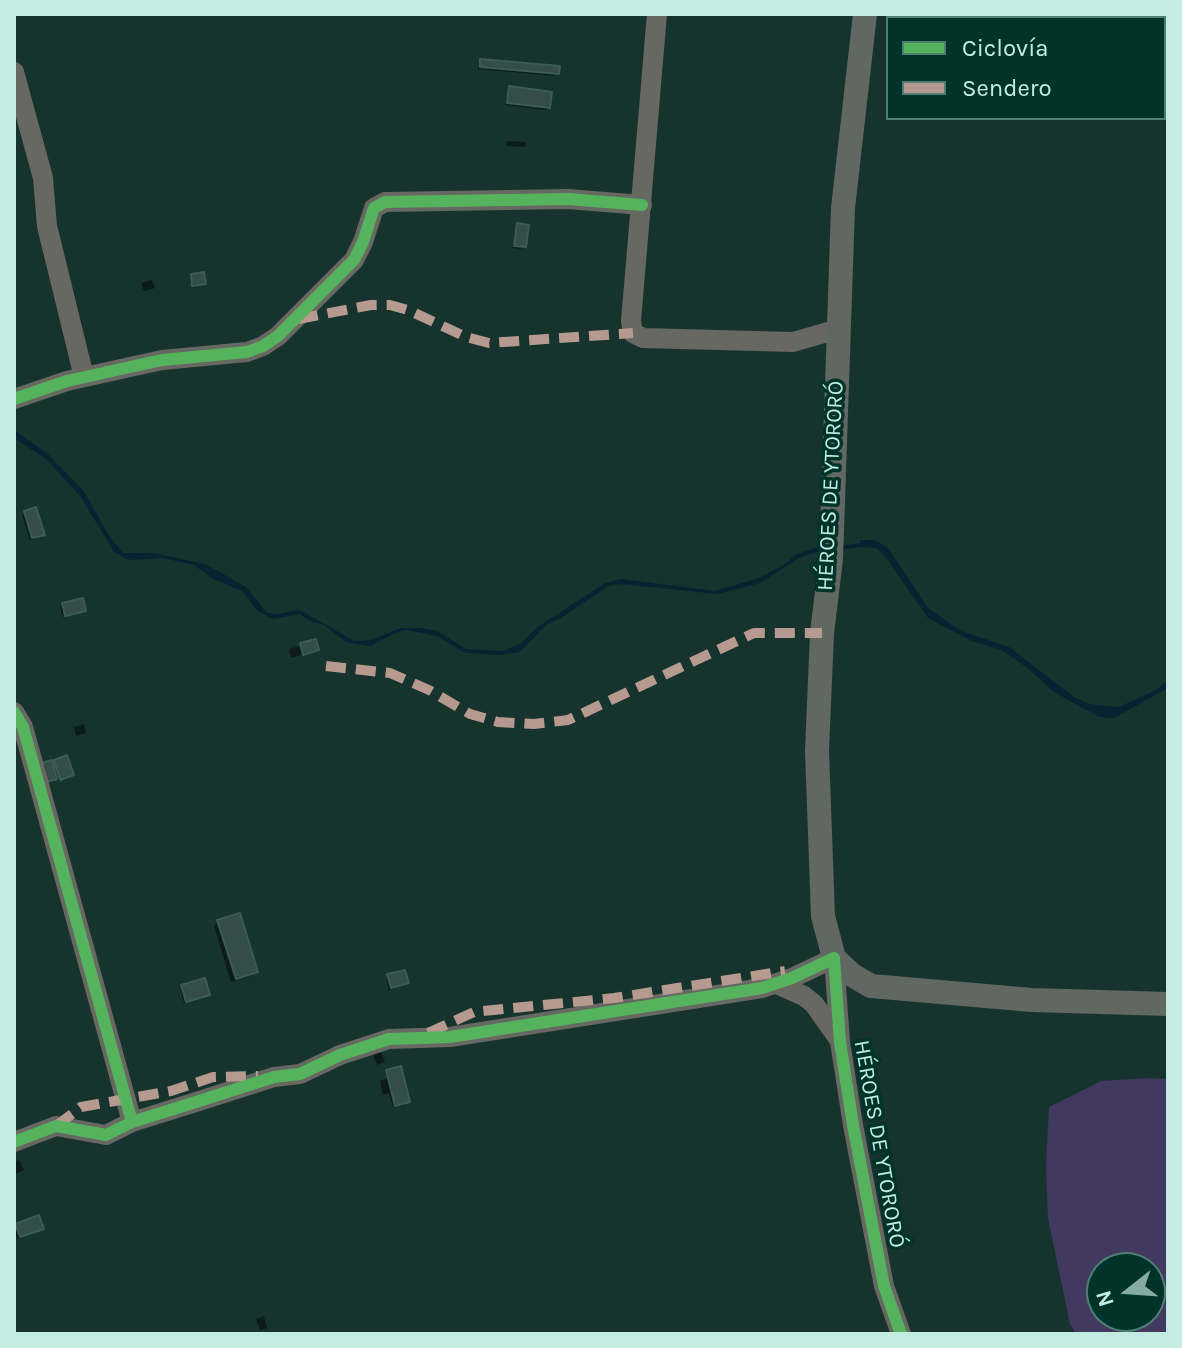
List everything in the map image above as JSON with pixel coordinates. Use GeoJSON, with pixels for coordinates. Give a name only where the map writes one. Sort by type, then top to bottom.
{"type":"FeatureCollection","features":[{"type":"Feature","properties":{"kind":"main road","name":"HÉROES DE YTORORÓ"},"geometry":{"type":"LineString","coordinates":[[834,958],[823,916],[817,751],[822,633],[831,559],[843,208],[865,14]]}},
{"type":"Feature","properties":{"kind":"main road"},"geometry":{"type":"LineString","coordinates":[[834,958],[852,975],[871,986],[1032,1000],[1168,1004]]}},
{"type":"Feature","properties":{"kind":"street"},"geometry":{"type":"LineString","coordinates":[[657,14],[631,321],[633,333],[643,338],[793,342],[838,329]]}},
{"type":"Feature","properties":{"kind":"street"},"geometry":{"type":"LineString","coordinates":[[14,72],[43,178],[47,226],[84,377]]}},
{"type":"Feature","properties":{"kind":"street"},"geometry":{"type":"LineString","coordinates":[[14,399],[84,377],[162,360],[247,352],[263,346],[278,336],[354,260],[374,208],[385,202],[568,199],[642,205]]}},
{"type":"Feature","properties":{"kind":"street"},"geometry":{"type":"LineString","coordinates":[[14,712],[23,727],[132,1122]]}},
{"type":"Feature","properties":{"kind":"street"},"geometry":{"type":"LineString","coordinates":[[14,1142],[56,1126],[106,1135],[132,1122],[274,1077],[300,1074],[340,1055],[389,1039],[450,1037],[777,984],[834,958]]}},
{"type":"Feature","properties":{"kind":"street","name":"HÉROES DE YTORORÓ"},"geometry":{"type":"LineString","coordinates":[[834,958],[840,1042],[853,1125],[884,1286],[901,1334]]}},
{"type":"Feature","properties":{"kind":"street"},"geometry":{"type":"LineString","coordinates":[[777,984],[814,1004],[840,1042]]}},
{"type":"Feature","properties":{"kind":"shaded area"},"geometry":{"type":"Polygon","coordinates":[[[1168,1079],[1168,1334],[1076,1334],[1070,1324],[1048,1218],[1046,1166],[1049,1107],[1101,1081],[1168,1079]]]}},
{"type":"Feature","properties":{"kind":"water"},"geometry":{"type":"Polygon","coordinates":[[[14,430],[48,454],[85,493],[108,534],[123,553],[153,553],[205,564],[246,587],[267,613],[304,612],[354,641],[371,640],[401,628],[420,628],[438,631],[466,649],[504,651],[522,643],[536,628],[605,583],[622,579],[715,591],[759,578],[787,563],[795,555],[821,546],[820,551],[799,558],[760,583],[718,594],[620,584],[609,586],[546,625],[520,652],[501,655],[465,653],[437,636],[405,630],[371,646],[361,645],[346,642],[324,625],[300,614],[273,619],[258,611],[242,591],[213,579],[194,565],[163,558],[129,560],[114,552],[81,497],[46,459],[14,438],[14,430]]]}},
{"type":"Feature","properties":{"kind":"water"},"geometry":{"type":"Polygon","coordinates":[[[860,540],[874,540],[888,548],[928,608],[961,631],[1009,647],[1074,697],[1089,704],[1119,707],[1168,681],[1168,688],[1114,718],[1099,717],[1054,692],[1002,650],[971,641],[928,618],[885,556],[876,548],[860,547],[860,540]]]}},
{"type":"Feature","properties":{"kind":"building"},"geometry":{"type":"Polygon","coordinates":[[[480,59],[560,66],[559,74],[480,67],[480,59]]]}},
{"type":"Feature","properties":{"kind":"building"},"geometry":{"type":"Polygon","coordinates":[[[509,86],[552,92],[550,108],[507,103],[509,86]]]}},
{"type":"Feature","properties":{"kind":"building"},"geometry":{"type":"Polygon","coordinates":[[[517,223],[529,225],[526,247],[514,246],[517,223]]]}},
{"type":"Feature","properties":{"kind":"building"},"geometry":{"type":"Polygon","coordinates":[[[204,272],[206,284],[192,286],[191,274],[204,272]]]}},
{"type":"Feature","properties":{"kind":"building"},"geometry":{"type":"Polygon","coordinates":[[[36,507],[45,535],[32,538],[24,511],[36,507]]]}},
{"type":"Feature","properties":{"kind":"building"},"geometry":{"type":"Polygon","coordinates":[[[83,598],[86,611],[65,616],[62,603],[83,598]]]}},
{"type":"Feature","properties":{"kind":"building"},"geometry":{"type":"Polygon","coordinates":[[[316,639],[319,650],[303,655],[300,643],[316,639]]]}},
{"type":"Feature","properties":{"kind":"building"},"geometry":{"type":"Polygon","coordinates":[[[67,755],[74,775],[60,780],[54,760],[67,755]]]}},
{"type":"Feature","properties":{"kind":"building"},"geometry":{"type":"Polygon","coordinates":[[[52,760],[57,779],[46,782],[42,763],[52,760]]]}},
{"type":"Feature","properties":{"kind":"building"},"geometry":{"type":"Polygon","coordinates":[[[240,913],[258,972],[236,979],[217,920],[240,913]]]}},
{"type":"Feature","properties":{"kind":"building"},"geometry":{"type":"Polygon","coordinates":[[[405,970],[409,983],[391,988],[387,974],[405,970]]]}},
{"type":"Feature","properties":{"kind":"building"},"geometry":{"type":"Polygon","coordinates":[[[205,978],[210,995],[186,1002],[181,985],[205,978]]]}},
{"type":"Feature","properties":{"kind":"building"},"geometry":{"type":"Polygon","coordinates":[[[401,1066],[410,1102],[395,1106],[386,1070],[401,1066]]]}},
{"type":"Feature","properties":{"kind":"building"},"geometry":{"type":"Polygon","coordinates":[[[39,1215],[44,1229],[20,1237],[15,1224],[39,1215]]]}},
{"type":"Feature","properties":{"kind":"waterway"},"geometry":{"type":"LineString","coordinates":[[839,548],[862,545]]}},
{"type":"Feature","properties":{"kind":"marked path"},"geometry":{"type":"LineString","coordinates":[[298,319],[371,305],[390,305],[466,337],[489,343],[633,333]]}},
{"type":"Feature","properties":{"kind":"marked path"},"geometry":{"type":"LineString","coordinates":[[326,666],[390,673],[429,690],[470,714],[498,722],[534,724],[568,720],[754,633],[822,633]]}},
{"type":"Feature","properties":{"kind":"marked path"},"geometry":{"type":"LineString","coordinates":[[428,1033],[474,1012],[614,998],[785,971]]}},
{"type":"Feature","properties":{"kind":"marked path"},"geometry":{"type":"LineString","coordinates":[[56,1126],[81,1107],[171,1091],[213,1077],[258,1076]]}},
{"type":"Feature","properties":{"kind":"cycle path"},"geometry":{"type":"LineString","coordinates":[[14,399],[67,381],[162,360],[247,352],[263,346],[278,336],[354,260],[374,208],[385,202],[568,199],[642,205]]}},
{"type":"Feature","properties":{"kind":"cycle path"},"geometry":{"type":"LineString","coordinates":[[14,712],[23,727],[132,1122]]}},
{"type":"Feature","properties":{"kind":"cycle path"},"geometry":{"type":"LineString","coordinates":[[14,1142],[56,1126],[106,1135],[132,1122],[274,1077],[300,1074],[340,1055],[389,1039],[450,1037],[762,988],[834,958],[840,1042],[853,1125],[884,1286],[901,1334]]}}]}
